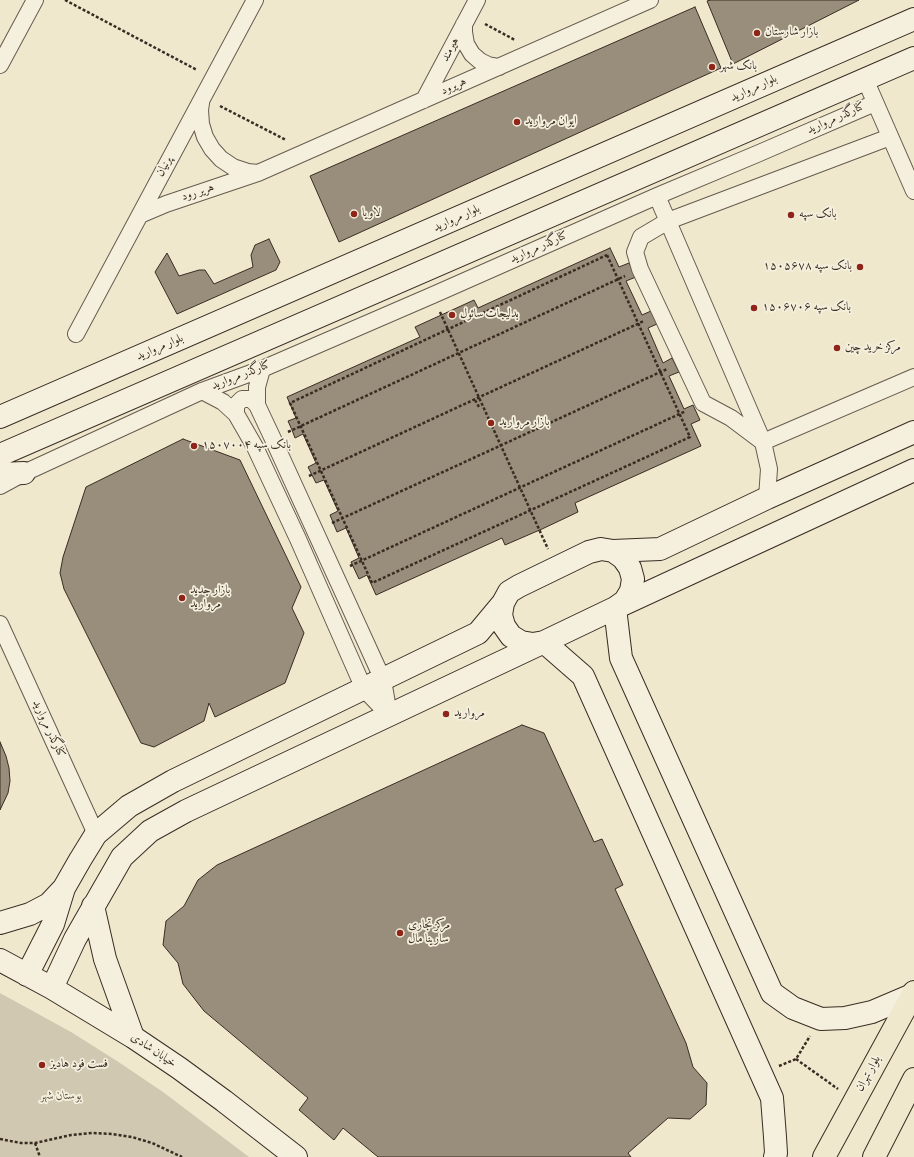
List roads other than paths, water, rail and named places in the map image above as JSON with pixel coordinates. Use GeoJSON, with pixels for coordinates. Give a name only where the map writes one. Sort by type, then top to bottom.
{"type":"FeatureCollection","features":[{"type":"Feature","properties":{"kind":"main road","name":"بلوار تهران"},"geometry":{"type":"LineString","coordinates":[[824,1157],[913,994]]}},
{"type":"Feature","properties":{"kind":"main road"},"geometry":{"type":"LineString","coordinates":[[874,1157],[914,1079]]}},
{"type":"Feature","properties":{"kind":"street"},"geometry":{"type":"LineString","coordinates":[[0,65],[35,0]]}},
{"type":"Feature","properties":{"kind":"street","name":"پرنیان"},"geometry":{"type":"LineString","coordinates":[[76,334],[254,0]]}},
{"type":"Feature","properties":{"kind":"street","name":"هیرمند"},"geometry":{"type":"LineString","coordinates":[[424,100],[477,0]]}},
{"type":"Feature","properties":{"kind":"street","name":"هریرود"},"geometry":{"type":"LineString","coordinates":[[258,173],[650,0]]}},
{"type":"Feature","properties":{"kind":"street","name":"بلوار مروارید"},"geometry":{"type":"LineString","coordinates":[[0,418],[914,19]]}},
{"type":"Feature","properties":{"kind":"street"},"geometry":{"type":"LineString","coordinates":[[464,24],[466,44],[472,54],[480,61],[488,65],[499,67]]}},
{"type":"Feature","properties":{"kind":"street"},"geometry":{"type":"LineString","coordinates":[[0,455],[914,58]]}},
{"type":"Feature","properties":{"kind":"street"},"geometry":{"type":"LineString","coordinates":[[865,79],[914,190]]}},
{"type":"Feature","properties":{"kind":"street"},"geometry":{"type":"LineString","coordinates":[[201,100],[201,124],[205,137],[212,149],[221,159],[233,167],[248,172],[258,173]]}},
{"type":"Feature","properties":{"kind":"street","name":"کنارگذر مروارید"},"geometry":{"type":"LineString","coordinates":[[0,486],[24,473],[202,392],[262,369],[657,196],[875,103]]}},
{"type":"Feature","properties":{"kind":"street"},"geometry":{"type":"LineString","coordinates":[[762,442],[731,418],[703,403],[640,269],[635,252],[641,237],[668,221],[890,137]]}},
{"type":"Feature","properties":{"kind":"street","name":"هریر رود"},"geometry":{"type":"LineString","coordinates":[[140,215],[166,204],[258,173]]}},
{"type":"Feature","properties":{"kind":"street"},"geometry":{"type":"LineString","coordinates":[[657,196],[762,442],[769,469],[767,498]]}},
{"type":"Feature","properties":{"kind":"street"},"geometry":{"type":"LineString","coordinates":[[257,405],[257,387],[262,369]]}},
{"type":"Feature","properties":{"kind":"street"},"geometry":{"type":"LineString","coordinates":[[762,442],[914,377]]}},
{"type":"Feature","properties":{"kind":"street"},"geometry":{"type":"LineString","coordinates":[[68,388],[81,388],[91,397],[91,410],[87,416],[81,420]]}},
{"type":"Feature","properties":{"kind":"street","name":"کنارگذر مروارید"},"geometry":{"type":"LineString","coordinates":[[202,392],[223,402],[236,414],[255,447],[295,532],[373,684]]}},
{"type":"Feature","properties":{"kind":"street"},"geometry":{"type":"LineString","coordinates":[[236,414],[236,405],[242,399],[251,399],[257,405],[334,574],[373,684],[389,715]]}},
{"type":"Feature","properties":{"kind":"street"},"geometry":{"type":"LineString","coordinates":[[0,923],[30,914],[49,904],[64,888],[96,834],[129,806],[173,781],[478,633],[503,603],[509,592],[519,586],[589,552],[601,549],[613,551],[660,549],[767,498],[914,432]]}},
{"type":"Feature","properties":{"kind":"street"},"geometry":{"type":"LineString","coordinates":[[52,988],[75,938],[122,857],[150,831],[186,811],[615,608],[914,470]]}},
{"type":"Feature","properties":{"kind":"street"},"geometry":{"type":"LineString","coordinates":[[0,474],[24,473]]}},
{"type":"Feature","properties":{"kind":"street"},"geometry":{"type":"LineString","coordinates":[[613,551],[623,558],[630,568],[633,579],[631,591],[624,601],[615,608]]}},
{"type":"Feature","properties":{"kind":"street"},"geometry":{"type":"LineString","coordinates":[[503,603],[501,615],[504,626],[510,636],[521,642],[533,644],[544,642]]}},
{"type":"Feature","properties":{"kind":"street"},"geometry":{"type":"LineString","coordinates":[[615,608],[620,658],[772,993],[793,1008],[821,1019],[844,1018],[872,1012],[913,994]]}},
{"type":"Feature","properties":{"kind":"street","name":"کنارگذر مروارید"},"geometry":{"type":"LineString","coordinates":[[0,624],[96,834]]}},
{"type":"Feature","properties":{"kind":"street"},"geometry":{"type":"LineString","coordinates":[[544,642],[582,676],[772,1098],[776,1153],[775,1157]]}},
{"type":"Feature","properties":{"kind":"street"},"geometry":{"type":"LineString","coordinates":[[27,975],[53,924],[64,888]]}},
{"type":"Feature","properties":{"kind":"street"},"geometry":{"type":"LineString","coordinates":[[93,906],[105,959],[133,1037]]}},
{"type":"Feature","properties":{"kind":"street"},"geometry":{"type":"LineString","coordinates":[[53,924],[55,930],[63,938],[75,938]]}},
{"type":"Feature","properties":{"kind":"street","name":"خیابان شادی"},"geometry":{"type":"LineString","coordinates":[[0,960],[52,988],[133,1037],[224,1101],[296,1157]]}},
{"type":"Feature","properties":{"kind":"place","name":"بازار شارستان"},"geometry":{"type":"Point","coordinates":[757,33]}},
{"type":"Feature","properties":{"kind":"place","name":"بانک شهر"},"geometry":{"type":"Point","coordinates":[712,67]}},
{"type":"Feature","properties":{"kind":"place","name":"ایوان مروارید"},"geometry":{"type":"Point","coordinates":[517,122]}},
{"type":"Feature","properties":{"kind":"place","name":"لاویا"},"geometry":{"type":"Point","coordinates":[354,214]}},
{"type":"Feature","properties":{"kind":"place","name":"بانک سپه"},"geometry":{"type":"Point","coordinates":[791,215]}},
{"type":"Feature","properties":{"kind":"place","name":"بانک سپه ۱۵۰۵۶۷۸"},"geometry":{"type":"Point","coordinates":[860,267]}},
{"type":"Feature","properties":{"kind":"place","name":"بانک سپه ۱۵۰۶۷۰۶"},"geometry":{"type":"Point","coordinates":[754,308]}},
{"type":"Feature","properties":{"kind":"place","name":"بدلیجات سائول"},"geometry":{"type":"Point","coordinates":[452,315]}},
{"type":"Feature","properties":{"kind":"place","name":"مرکز خرید چین"},"geometry":{"type":"Point","coordinates":[837,348]}},
{"type":"Feature","properties":{"kind":"place","name":"بازار مروارید"},"geometry":{"type":"Point","coordinates":[491,423]}},
{"type":"Feature","properties":{"kind":"place","name":"بانک سپه ۱۵۰۷۰۰۴"},"geometry":{"type":"Point","coordinates":[194,446]}},
{"type":"Feature","properties":{"kind":"place","name":"بازار جدید مروارید"},"geometry":{"type":"Point","coordinates":[182,598]}},
{"type":"Feature","properties":{"kind":"place","name":"مروارید"},"geometry":{"type":"Point","coordinates":[446,714]}},
{"type":"Feature","properties":{"kind":"place","name":"مرکز تجاری سارینا مال"},"geometry":{"type":"Point","coordinates":[400,933]}},
{"type":"Feature","properties":{"kind":"place","name":"فست فود هادیز"},"geometry":{"type":"Point","coordinates":[42,1065]}},
{"type":"Feature","properties":{"kind":"park label","name":"بوستان شهر"},"geometry":{"type":"Point","coordinates":[61,1097]}}]}
